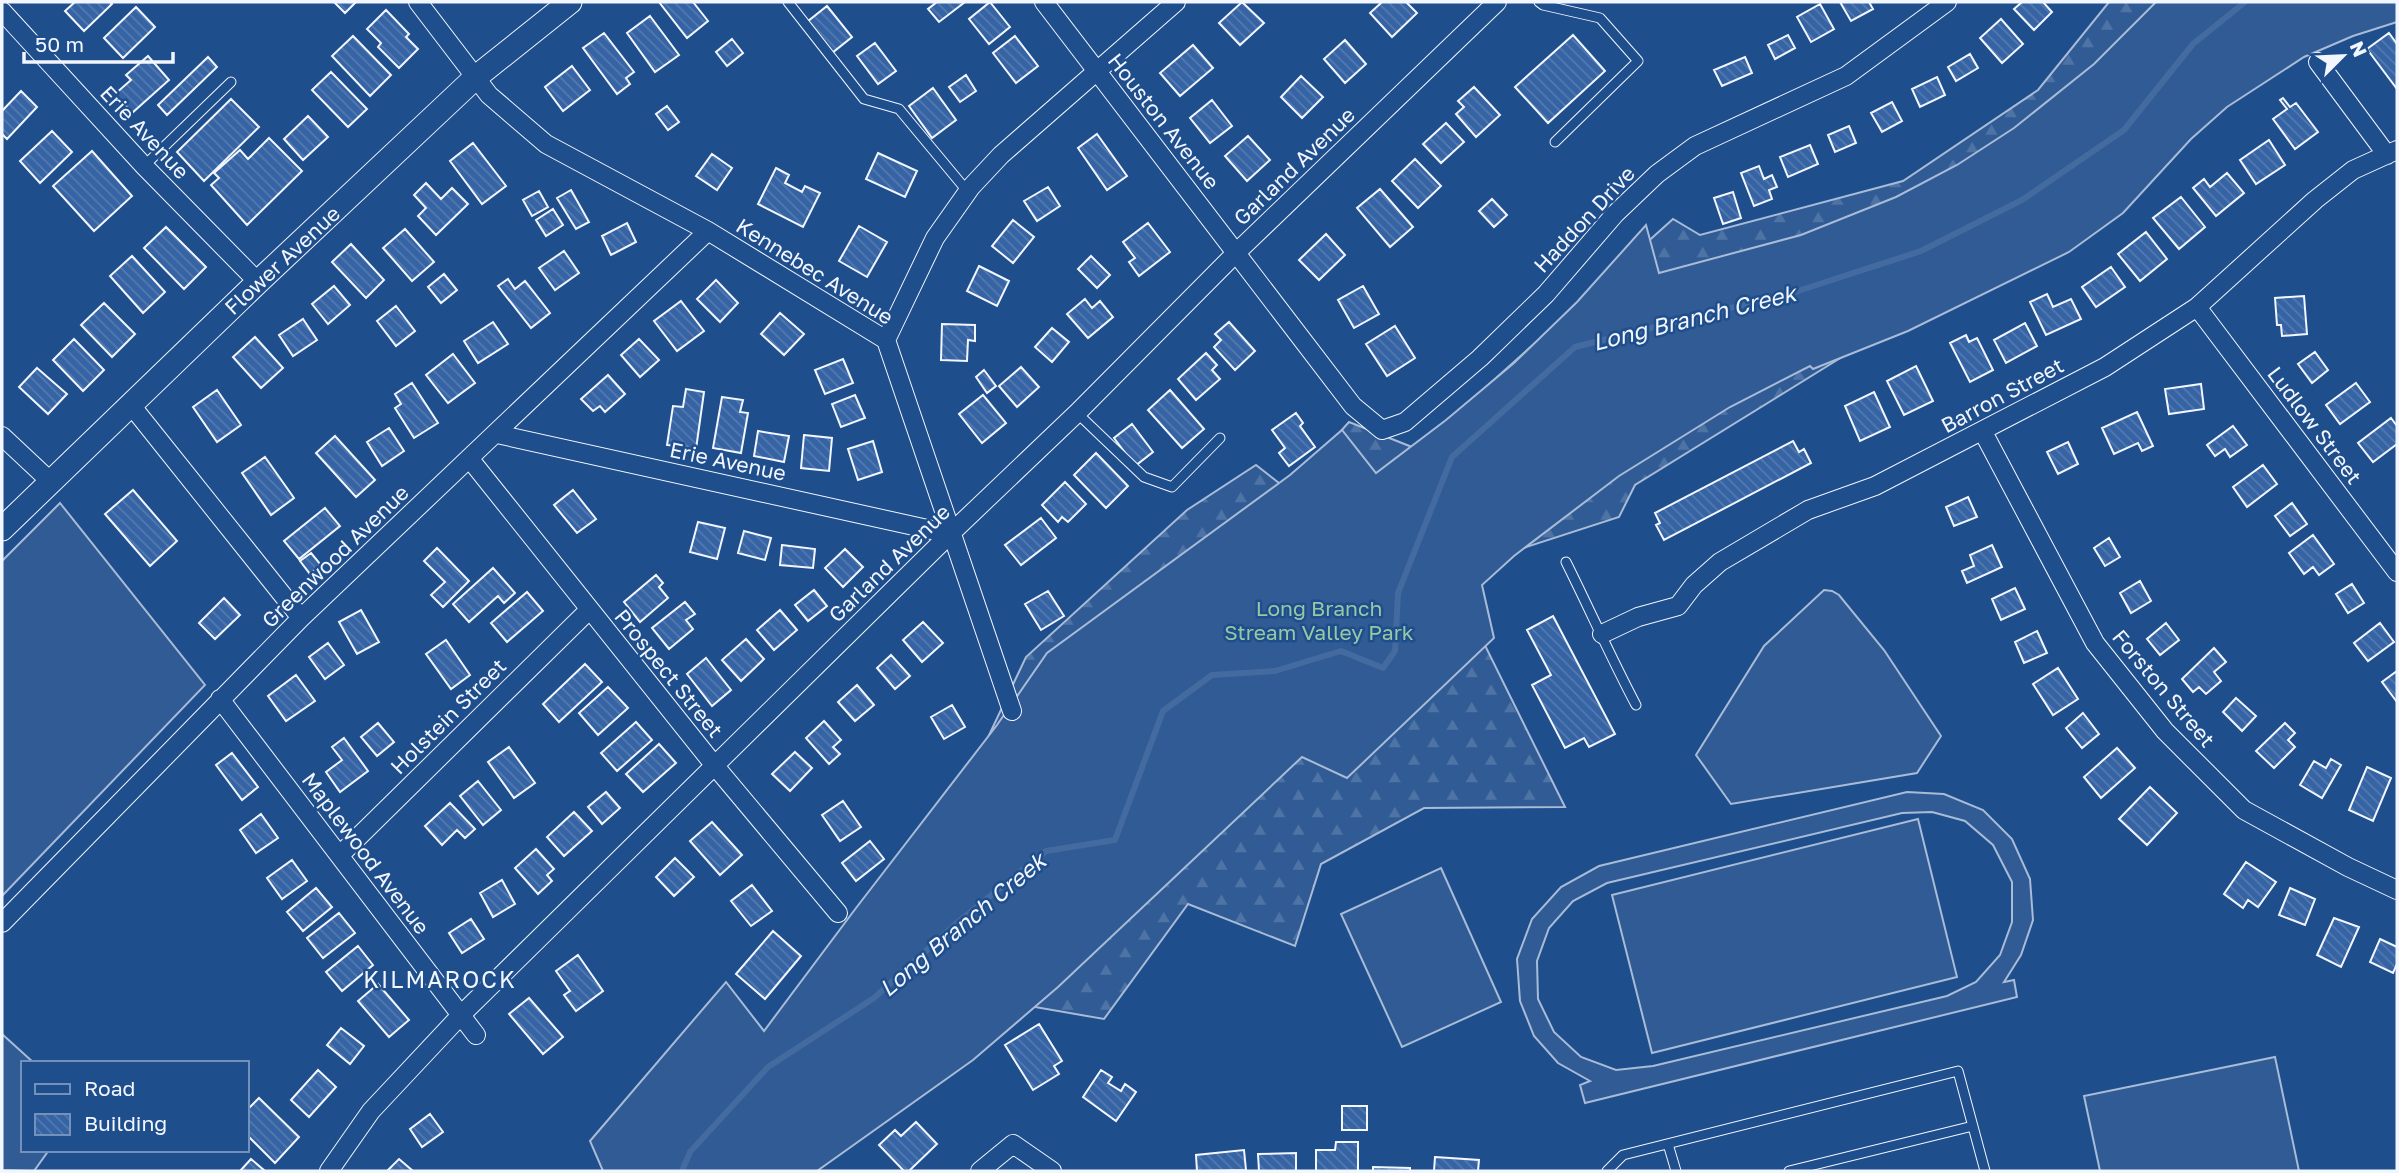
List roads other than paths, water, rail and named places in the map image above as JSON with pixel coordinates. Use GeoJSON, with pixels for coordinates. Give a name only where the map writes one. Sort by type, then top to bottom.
{"type":"FeatureCollection","features":[{"type":"Feature","properties":{"kind":"street","name":"Kennebec Avenue"},"geometry":{"type":"LineString","coordinates":[[418,2],[489,96],[546,144],[708,231],[886,340],[1012,711]]}},
{"type":"Feature","properties":{"kind":"street","name":"Flower Avenue"},"geometry":{"type":"LineString","coordinates":[[2,529],[476,77],[570,2]]}},
{"type":"Feature","properties":{"kind":"street","name":"Houston Avenue"},"geometry":{"type":"LineString","coordinates":[[1044,2],[1353,406],[1382,430]]}},
{"type":"Feature","properties":{"kind":"street"},"geometry":{"type":"LineString","coordinates":[[886,340],[935,238],[968,192],[1001,155],[1176,2]]}},
{"type":"Feature","properties":{"kind":"street","name":"Garland Avenue"},"geometry":{"type":"LineString","coordinates":[[329,1171],[371,1111],[461,1015],[950,534],[1077,414],[1237,253],[1497,2]]}},
{"type":"Feature","properties":{"kind":"street","name":"Haddon Drive"},"geometry":{"type":"LineString","coordinates":[[1382,430],[1405,422],[1480,358],[1546,294],[1615,214],[1657,174],[1695,146],[1846,76],[1947,2]]}},
{"type":"Feature","properties":{"kind":"street","name":"Erie Avenue"},"geometry":{"type":"LineString","coordinates":[[2,11],[144,166],[258,282]]}},
{"type":"Feature","properties":{"kind":"street"},"geometry":{"type":"LineString","coordinates":[[2318,62],[2392,152]]}},
{"type":"Feature","properties":{"kind":"street","name":"Barron Street"},"geometry":{"type":"LineString","coordinates":[[1602,634],[1638,617],[1678,606],[1694,584],[1720,562],[1808,510],[1875,486],[2105,367],[2197,307],[2315,200],[2353,170],[2392,152]]}},
{"type":"Feature","properties":{"kind":"street","name":"Greenwood Avenue"},"geometry":{"type":"LineString","coordinates":[[2,923],[301,618],[708,231]]}},
{"type":"Feature","properties":{"kind":"street","name":"Ludlow Street"},"geometry":{"type":"LineString","coordinates":[[2197,307],[2397,572]]}},
{"type":"Feature","properties":{"kind":"street"},"geometry":{"type":"LineString","coordinates":[[131,405],[301,618]]}},
{"type":"Feature","properties":{"kind":"street","name":"Forston Street"},"geometry":{"type":"LineString","coordinates":[[1983,432],[2095,643],[2165,731],[2244,810],[2348,867],[2397,890]]}},
{"type":"Feature","properties":{"kind":"street","name":"Erie Avenue"},"geometry":{"type":"LineString","coordinates":[[497,434],[950,534]]}},
{"type":"Feature","properties":{"kind":"street"},"geometry":{"type":"LineString","coordinates":[[2,436],[50,481]]}},
{"type":"Feature","properties":{"kind":"street","name":"Prospect Street"},"geometry":{"type":"LineString","coordinates":[[469,458],[715,766],[838,913]]}},
{"type":"Feature","properties":{"kind":"street","name":"Holstein Street"},"geometry":{"type":"LineString","coordinates":[[340,855],[589,610]]}},
{"type":"Feature","properties":{"kind":"street","name":"Maplewood Avenue"},"geometry":{"type":"LineString","coordinates":[[220,699],[476,1035]]}},
{"type":"Feature","properties":{"kind":"street"},"geometry":{"type":"LineString","coordinates":[[980,1171],[1013,1144],[1052,1171]]}},
{"type":"Feature","properties":{"kind":"lane"},"geometry":{"type":"LineString","coordinates":[[788,2],[864,99],[899,109],[968,192]]}},
{"type":"Feature","properties":{"kind":"lane"},"geometry":{"type":"LineString","coordinates":[[1539,2],[1600,18],[1638,61],[1555,142]]}},
{"type":"Feature","properties":{"kind":"lane"},"geometry":{"type":"LineString","coordinates":[[144,166],[231,82]]}},
{"type":"Feature","properties":{"kind":"lane"},"geometry":{"type":"LineString","coordinates":[[1077,414],[1144,477],[1172,488],[1220,438]]}},
{"type":"Feature","properties":{"kind":"lane"},"geometry":{"type":"LineString","coordinates":[[1566,562],[1591,618],[1602,634],[1636,705]]}},
{"type":"Feature","properties":{"kind":"lane"},"geometry":{"type":"LineString","coordinates":[[1607,1171],[1623,1156],[1958,1071],[1985,1171]]}},
{"type":"Feature","properties":{"kind":"lane"},"geometry":{"type":"LineString","coordinates":[[1788,1171],[1973,1126]]}},
{"type":"Feature","properties":{"kind":"lane"},"geometry":{"type":"LineString","coordinates":[[1668,1144],[1675,1171]]}},
{"type":"Feature","properties":{"kind":"waterway","name":"Long Branch Creek"},"geometry":{"type":"LineString","coordinates":[[682,1171],[690,1152],[768,1067],[874,998],[958,922],[1046,851],[1115,840],[1163,711],[1212,675],[1275,671],[1341,651],[1383,668],[1395,651],[1398,593],[1452,457],[1575,347],[1798,291],[1921,251],[2022,200],[2124,130],[2193,44],[2245,2]]}},
{"type":"Feature","properties":{"kind":"district","name":"KILMAROCK"},"geometry":{"type":"Point","coordinates":[440,979]}},
{"type":"Feature","properties":{"kind":"park label","name":"Long Branch Stream Valley Park"},"geometry":{"type":"Point","coordinates":[1319,620]}}]}
